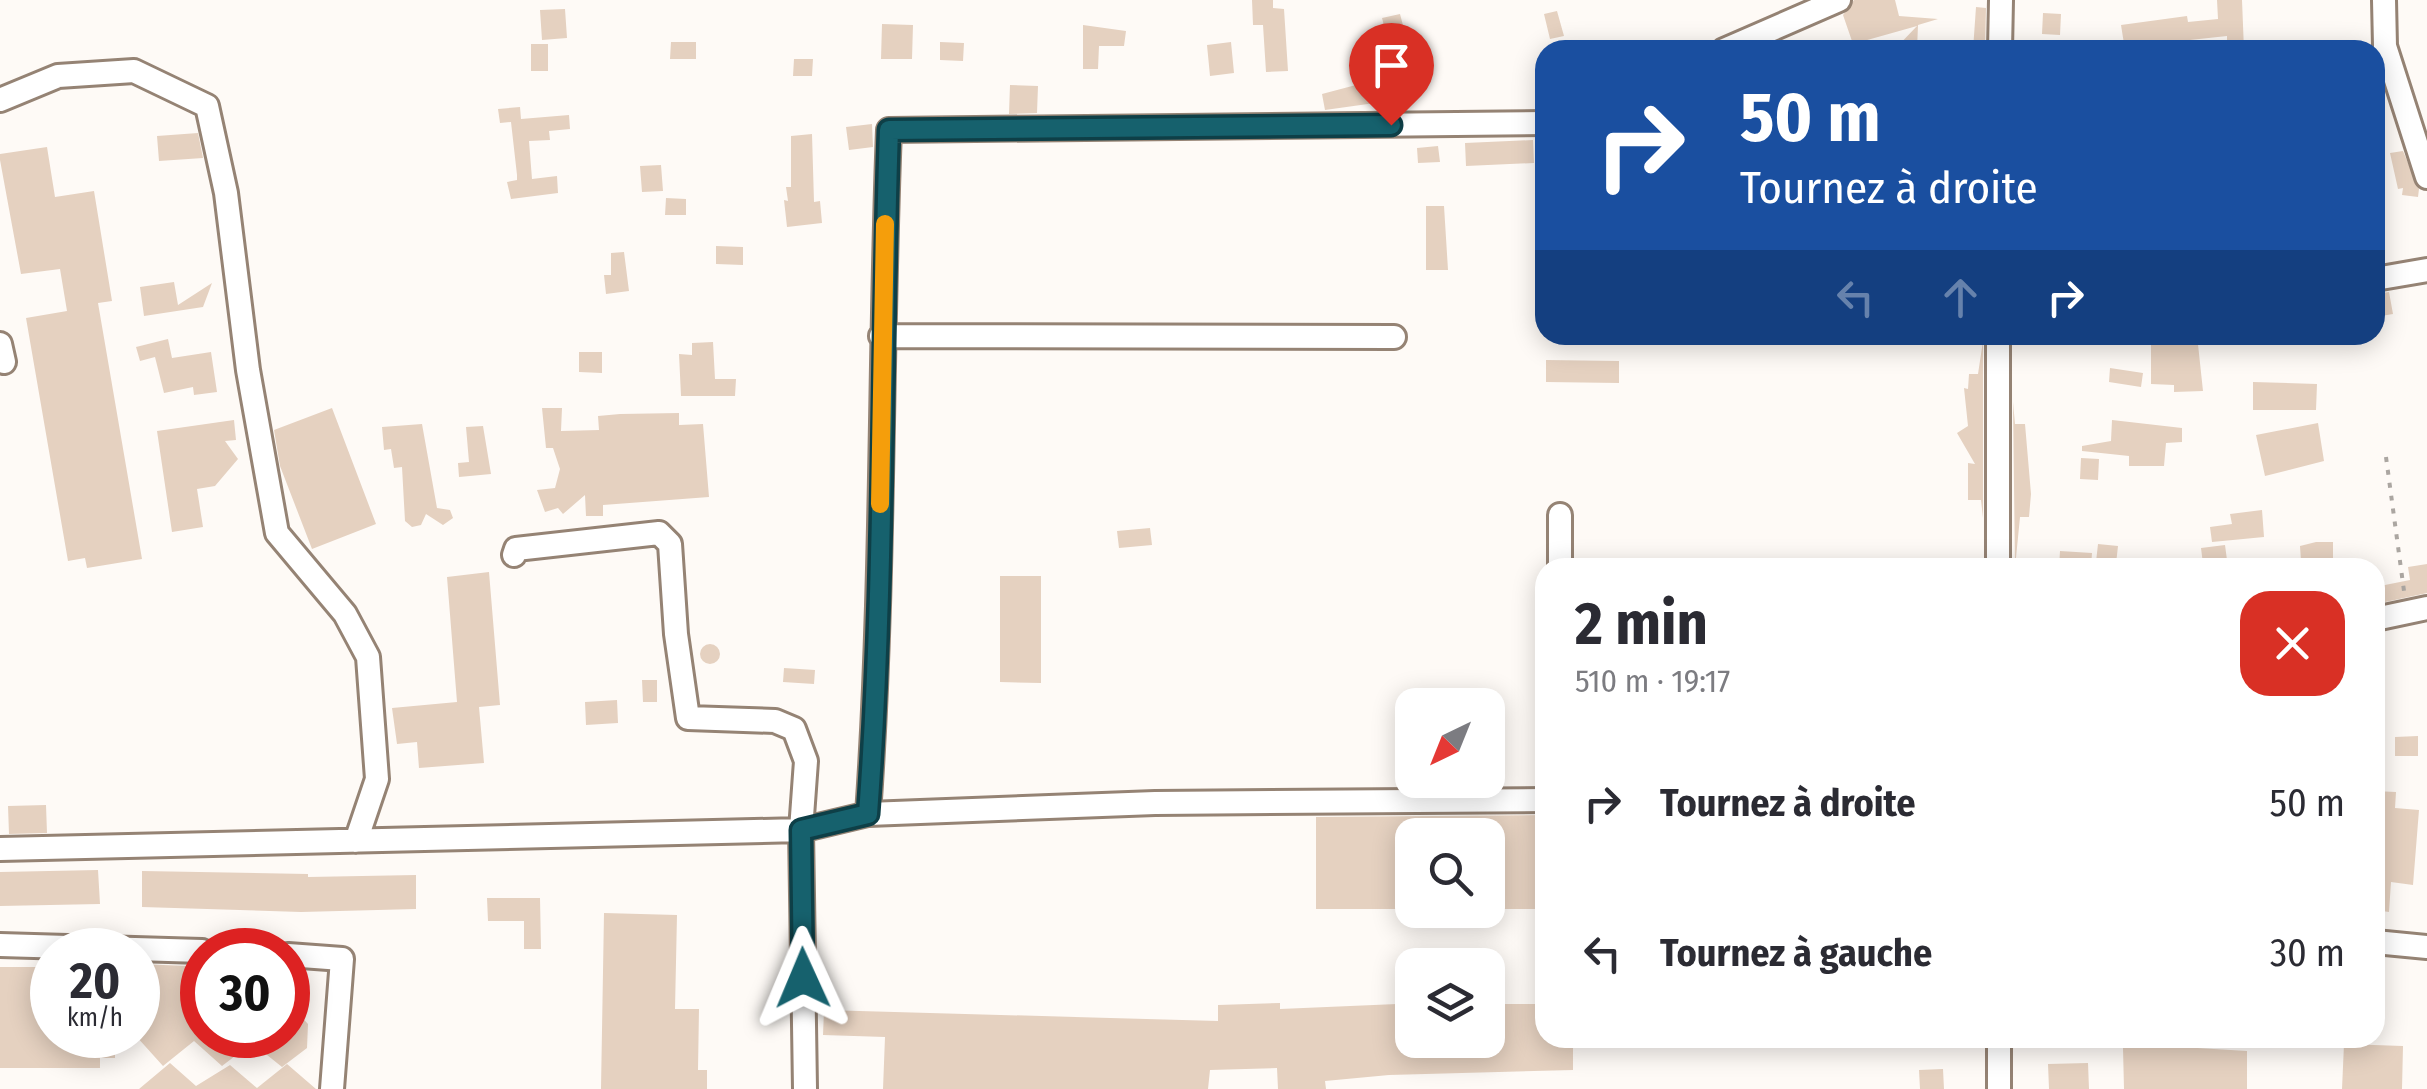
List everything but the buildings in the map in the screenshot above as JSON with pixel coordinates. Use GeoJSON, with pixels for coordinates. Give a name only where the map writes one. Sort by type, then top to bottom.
{"type":"FeatureCollection","features":[{"type":"Feature","properties":{"kind":"street"},"geometry":{"type":"LineString","coordinates":[[1747,40],[1839,0]]}},
{"type":"Feature","properties":{"kind":"street"},"geometry":{"type":"LineString","coordinates":[[2000,40],[2001,0]]}},
{"type":"Feature","properties":{"kind":"street"},"geometry":{"type":"LineString","coordinates":[[2384,0],[2385,40]]}},
{"type":"Feature","properties":{"kind":"street"},"geometry":{"type":"LineString","coordinates":[[2385,46],[2427,177]]}},
{"type":"Feature","properties":{"kind":"street"},"geometry":{"type":"LineString","coordinates":[[0,100],[58,76],[134,70],[207,106],[226,192],[248,370],[277,533],[345,614],[368,658],[377,779],[356,841]]}},
{"type":"Feature","properties":{"kind":"street"},"geometry":{"type":"LineString","coordinates":[[868,814],[878,672],[881,336],[889,130],[1535,123]]}},
{"type":"Feature","properties":{"kind":"street"},"geometry":{"type":"LineString","coordinates":[[2385,277],[2427,270]]}},
{"type":"Feature","properties":{"kind":"street"},"geometry":{"type":"LineString","coordinates":[[881,336],[1394,337]]}},
{"type":"Feature","properties":{"kind":"street"},"geometry":{"type":"LineString","coordinates":[[1998,345],[1998,558]]}},
{"type":"Feature","properties":{"kind":"street"},"geometry":{"type":"LineString","coordinates":[[1560,515],[1560,558]]}},
{"type":"Feature","properties":{"kind":"street"},"geometry":{"type":"LineString","coordinates":[[514,556],[516,549],[659,533],[670,544],[676,634],[688,718],[774,721],[794,729],[806,760],[801,830],[805,1089]]}},
{"type":"Feature","properties":{"kind":"street"},"geometry":{"type":"LineString","coordinates":[[2385,617],[2417,611]]}},
{"type":"Feature","properties":{"kind":"street"},"geometry":{"type":"LineString","coordinates":[[0,849],[801,830],[868,814],[1155,803],[1535,800]]}},
{"type":"Feature","properties":{"kind":"street"},"geometry":{"type":"LineString","coordinates":[[2385,943],[2427,948]]}},
{"type":"Feature","properties":{"kind":"street"},"geometry":{"type":"LineString","coordinates":[[0,945],[180,950]]}},
{"type":"Feature","properties":{"kind":"street"},"geometry":{"type":"LineString","coordinates":[[310,957],[342,958],[332,1089]]}},
{"type":"Feature","properties":{"kind":"street"},"geometry":{"type":"LineString","coordinates":[[1999,1048],[1999,1089]]}},
{"type":"Feature","properties":{"kind":"path"},"geometry":{"type":"LineString","coordinates":[[2386,456],[2417,611]]}},
{"type":"Feature","properties":{"kind":"slow traffic"},"geometry":{"type":"LineString","coordinates":[[880,504],[885,224]]}},
{"type":"Feature","properties":{"kind":"route"},"geometry":{"type":"LineString","coordinates":[[803,978],[801,830],[868,814],[878,672],[881,336],[889,130],[1391,125]]}}]}
